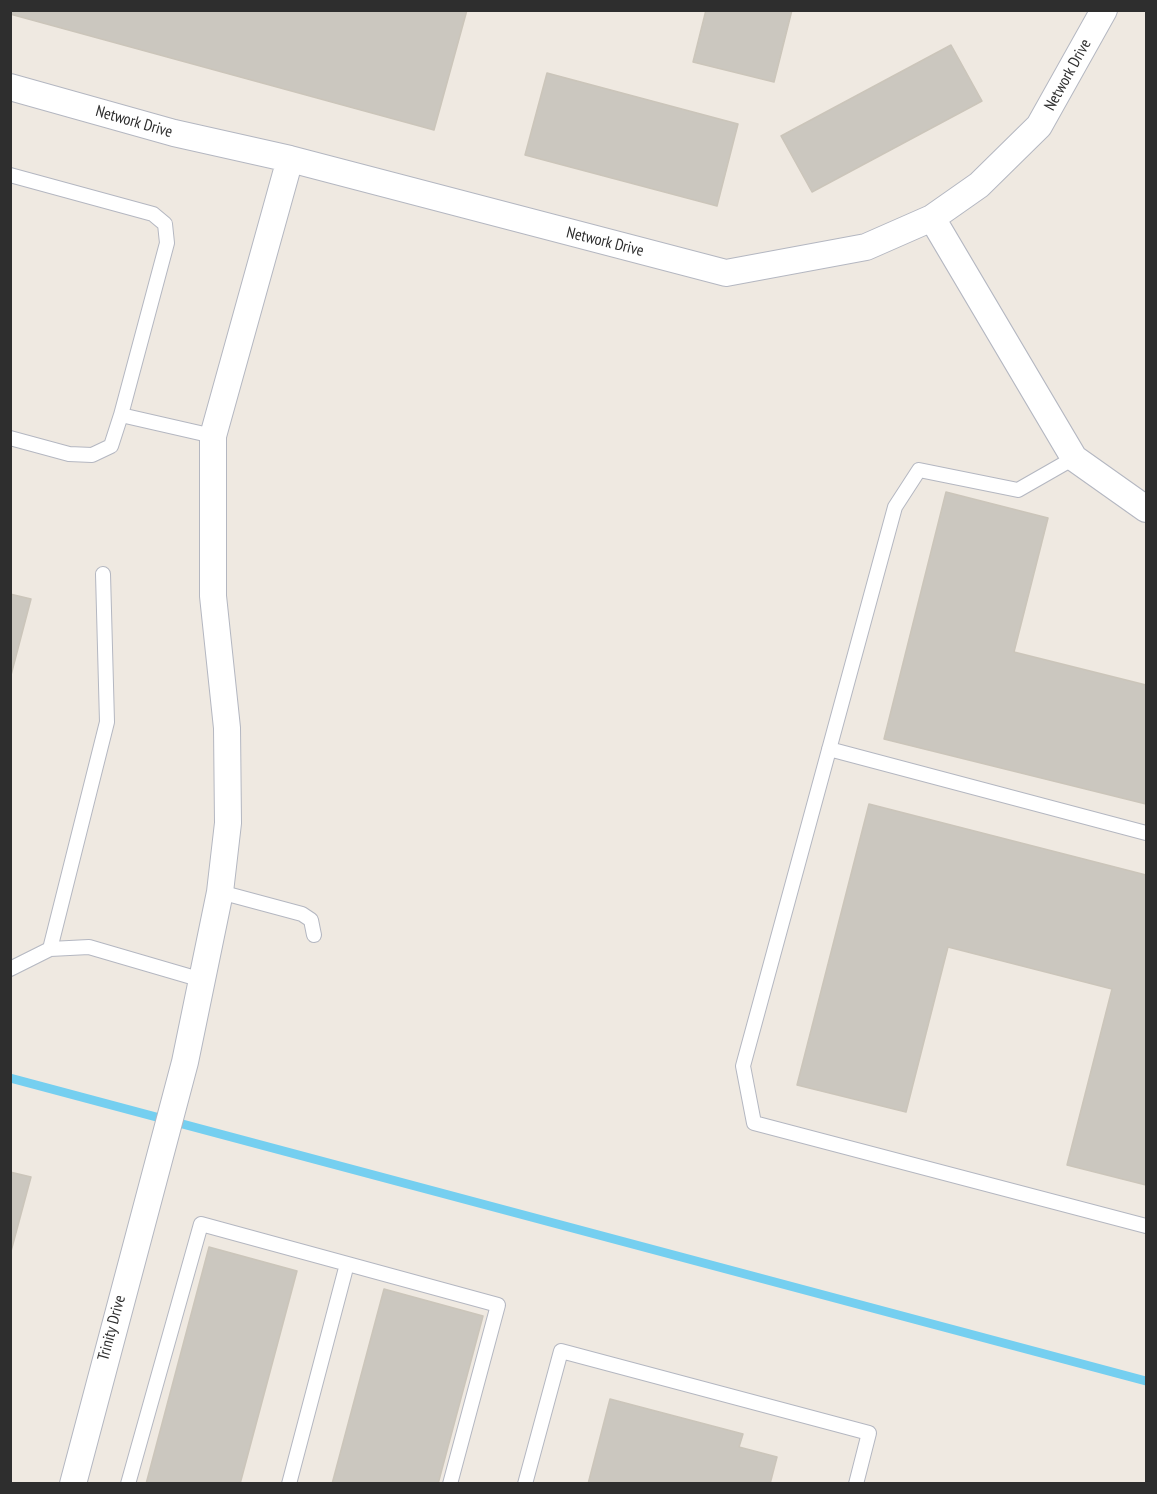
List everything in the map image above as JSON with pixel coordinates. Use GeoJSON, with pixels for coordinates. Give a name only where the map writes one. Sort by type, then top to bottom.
{"type":"FeatureCollection","features":[{"type":"Feature","properties":{"kind":"street","name":"Network Drive"},"geometry":{"type":"LineString","coordinates":[[10,87],[174,133],[290,159],[726,273],[866,247],[932,218],[979,185],[1039,126],[1104,10]]}},
{"type":"Feature","properties":{"kind":"street","name":"Trinity Drive"},"geometry":{"type":"LineString","coordinates":[[73,1484],[185,1062],[220,892],[228,824],[227,728],[213,596],[213,436],[290,159]]}},
{"type":"Feature","properties":{"kind":"street"},"geometry":{"type":"LineString","coordinates":[[932,218],[1074,458],[1146,509]]}},
{"type":"Feature","properties":{"kind":"lane"},"geometry":{"type":"LineString","coordinates":[[10,176],[153,214],[165,225],[167,243],[111,446],[92,455],[69,454],[10,438]]}},
{"type":"Feature","properties":{"kind":"lane"},"geometry":{"type":"LineString","coordinates":[[121,415],[213,436]]}},
{"type":"Feature","properties":{"kind":"lane"},"geometry":{"type":"LineString","coordinates":[[1074,458],[1018,490],[919,470],[895,507],[743,1066],[754,1123],[1146,1226]]}},
{"type":"Feature","properties":{"kind":"lane"},"geometry":{"type":"LineString","coordinates":[[51,949],[107,722],[103,574]]}},
{"type":"Feature","properties":{"kind":"lane"},"geometry":{"type":"LineString","coordinates":[[829,749],[1146,833]]}},
{"type":"Feature","properties":{"kind":"lane"},"geometry":{"type":"LineString","coordinates":[[220,892],[302,914],[311,920],[314,935]]}},
{"type":"Feature","properties":{"kind":"lane"},"geometry":{"type":"LineString","coordinates":[[10,969],[51,949],[89,947],[202,980]]}},
{"type":"Feature","properties":{"kind":"lane"},"geometry":{"type":"LineString","coordinates":[[128,1484],[201,1224],[498,1305],[450,1484]]}},
{"type":"Feature","properties":{"kind":"lane"},"geometry":{"type":"LineString","coordinates":[[289,1484],[347,1264]]}},
{"type":"Feature","properties":{"kind":"lane"},"geometry":{"type":"LineString","coordinates":[[525,1484],[561,1351],[869,1433],[856,1484]]}},
{"type":"Feature","properties":{"kind":"building"},"geometry":{"type":"Polygon","coordinates":[[[10,10],[467,10],[434,130],[10,14],[10,10]]]}},
{"type":"Feature","properties":{"kind":"building"},"geometry":{"type":"Polygon","coordinates":[[[706,10],[792,10],[774,82],[693,62],[706,10]]]}},
{"type":"Feature","properties":{"kind":"building"},"geometry":{"type":"Polygon","coordinates":[[[951,45],[982,101],[812,192],[781,136],[951,45]]]}},
{"type":"Feature","properties":{"kind":"building"},"geometry":{"type":"Polygon","coordinates":[[[547,73],[738,124],[717,206],[525,155],[547,73]]]}},
{"type":"Feature","properties":{"kind":"building"},"geometry":{"type":"Polygon","coordinates":[[[946,492],[1048,518],[1014,652],[1146,685],[1146,804],[884,739],[946,492]]]}},
{"type":"Feature","properties":{"kind":"building"},"geometry":{"type":"Polygon","coordinates":[[[10,594],[31,599],[10,679],[10,594]]]}},
{"type":"Feature","properties":{"kind":"building"},"geometry":{"type":"Polygon","coordinates":[[[869,804],[1146,875],[1146,1185],[1067,1165],[1112,989],[948,947],[906,1112],[797,1085],[869,804]]]}},
{"type":"Feature","properties":{"kind":"building"},"geometry":{"type":"Polygon","coordinates":[[[10,1172],[31,1177],[10,1255],[10,1172]]]}},
{"type":"Feature","properties":{"kind":"building"},"geometry":{"type":"Polygon","coordinates":[[[209,1247],[297,1271],[240,1484],[146,1484],[209,1247]]]}},
{"type":"Feature","properties":{"kind":"building"},"geometry":{"type":"Polygon","coordinates":[[[384,1289],[483,1316],[438,1484],[332,1484],[384,1289]]]}},
{"type":"Feature","properties":{"kind":"building"},"geometry":{"type":"Polygon","coordinates":[[[610,1399],[743,1434],[739,1447],[777,1457],[770,1484],[588,1484],[610,1399]]]}},
{"type":"Feature","properties":{"kind":"waterway"},"geometry":{"type":"LineString","coordinates":[[10,1078],[1146,1381]]}}]}
